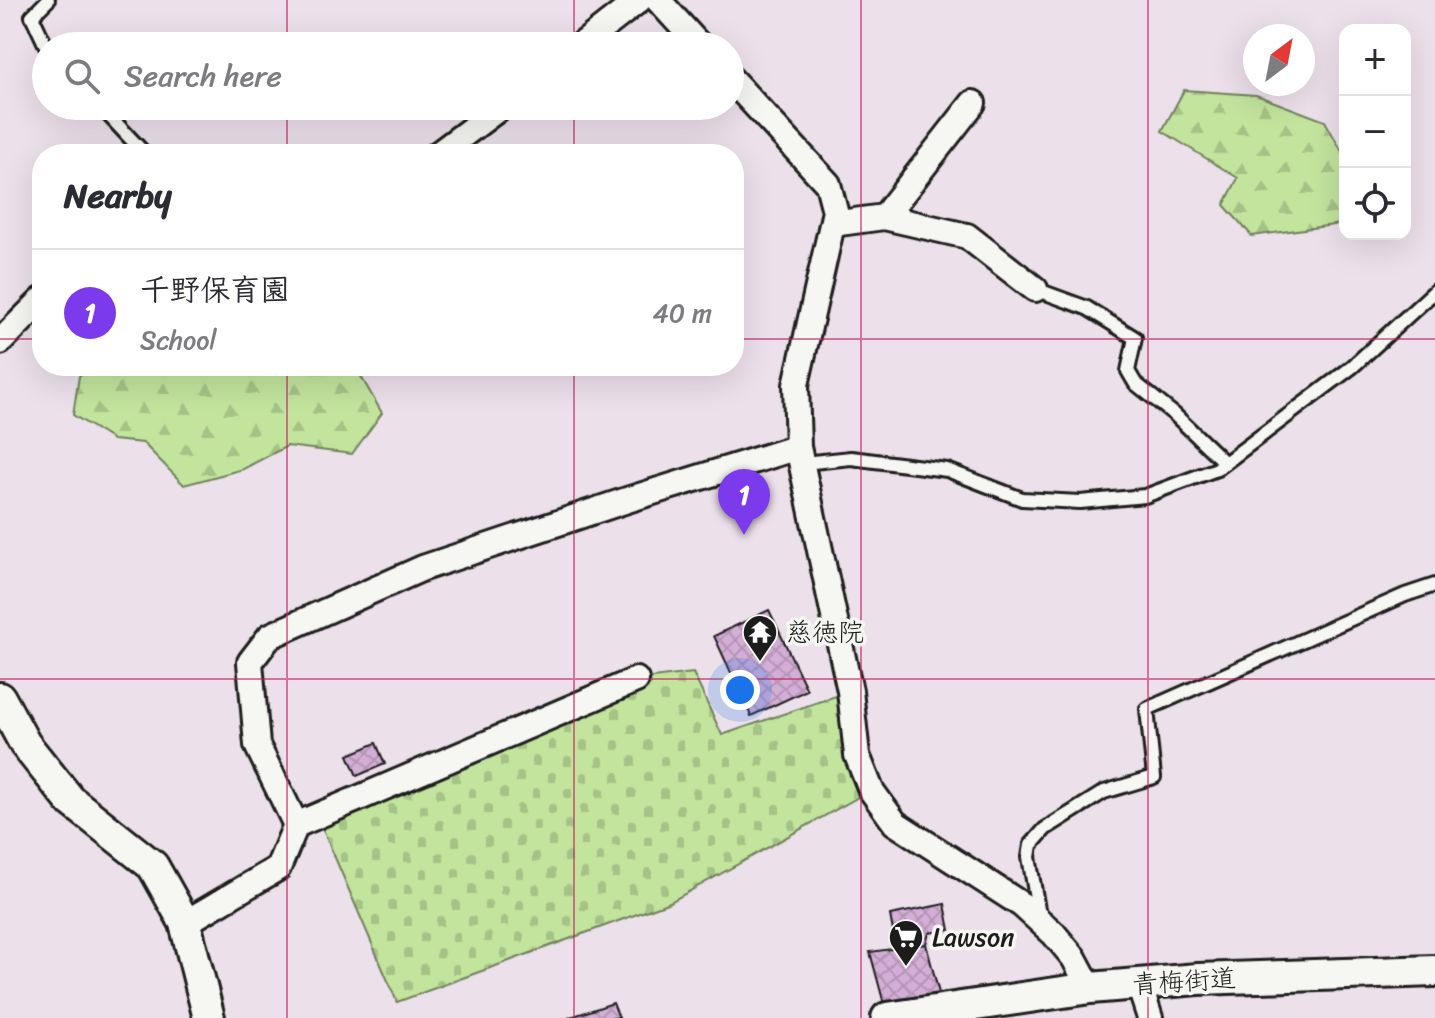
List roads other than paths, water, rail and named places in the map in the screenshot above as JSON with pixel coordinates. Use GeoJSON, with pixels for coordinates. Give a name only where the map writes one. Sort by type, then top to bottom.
{"type":"FeatureCollection","features":[{"type":"Feature","properties":{"kind":"street"},"geometry":{"type":"LineString","coordinates":[[598,32],[639,0]]}},
{"type":"Feature","properties":{"kind":"street"},"geometry":{"type":"LineString","coordinates":[[658,0],[687,32]]}},
{"type":"Feature","properties":{"kind":"street"},"geometry":{"type":"LineString","coordinates":[[744,93],[828,184],[835,211],[796,385],[801,455],[850,691],[857,755],[871,790],[895,823],[1022,905],[1074,958],[1090,988]]}},
{"type":"Feature","properties":{"kind":"street"},"geometry":{"type":"LineString","coordinates":[[884,217],[973,103]]}},
{"type":"Feature","properties":{"kind":"street"},"geometry":{"type":"LineString","coordinates":[[451,144],[483,120]]}},
{"type":"Feature","properties":{"kind":"street"},"geometry":{"type":"LineString","coordinates":[[832,224],[884,217],[967,236],[1035,289]]}},
{"type":"Feature","properties":{"kind":"street"},"geometry":{"type":"LineString","coordinates":[[0,342],[32,310]]}},
{"type":"Feature","properties":{"kind":"street"},"geometry":{"type":"LineString","coordinates":[[296,825],[257,745],[250,662],[270,636],[423,568],[627,500],[801,455]]}},
{"type":"Feature","properties":{"kind":"street"},"geometry":{"type":"LineString","coordinates":[[185,923],[278,868],[296,825],[636,680]]}},
{"type":"Feature","properties":{"kind":"street"},"geometry":{"type":"LineString","coordinates":[[0,698],[25,744],[70,800],[153,866],[185,923],[209,1018]]}},
{"type":"Feature","properties":{"kind":"street","name":"青梅街道"},"geometry":{"type":"LineString","coordinates":[[887,1018],[1090,988],[1198,979],[1435,971]]}},
{"type":"Feature","properties":{"kind":"street"},"geometry":{"type":"LineString","coordinates":[[1139,984],[1150,1018]]}},
{"type":"Feature","properties":{"kind":"lane"},"geometry":{"type":"LineString","coordinates":[[39,32],[32,16],[48,0]]}},
{"type":"Feature","properties":{"kind":"lane"},"geometry":{"type":"LineString","coordinates":[[113,120],[136,144]]}},
{"type":"Feature","properties":{"kind":"lane"},"geometry":{"type":"LineString","coordinates":[[1035,289],[1087,308],[1135,338],[1128,371],[1135,383],[1175,415],[1225,463]]}},
{"type":"Feature","properties":{"kind":"lane"},"geometry":{"type":"LineString","coordinates":[[801,455],[947,470],[1022,499],[1080,502],[1145,496],[1225,463],[1352,367],[1435,291]]}},
{"type":"Feature","properties":{"kind":"lane"},"geometry":{"type":"LineString","coordinates":[[1040,922],[1029,857],[1031,845],[1045,829],[1104,792],[1154,777],[1147,709],[1405,595],[1435,585]]}},
{"type":"Feature","properties":{"kind":"place","name":"千野保育園"},"geometry":{"type":"Point","coordinates":[744,535]}},
{"type":"Feature","properties":{"kind":"place","name":"慈徳院"},"geometry":{"type":"Point","coordinates":[760,663]}},
{"type":"Feature","properties":{"kind":"place","name":"Lawson"},"geometry":{"type":"Point","coordinates":[906,968]}}]}
